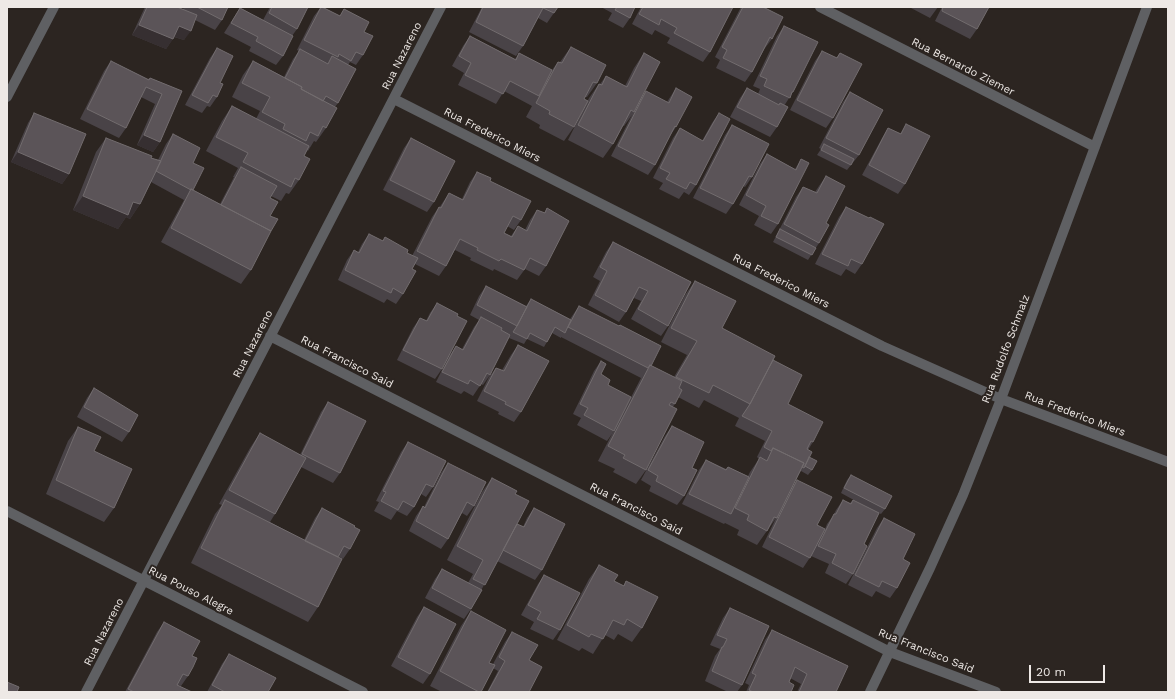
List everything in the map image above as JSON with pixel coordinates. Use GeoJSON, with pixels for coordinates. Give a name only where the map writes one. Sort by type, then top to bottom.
{"type":"FeatureCollection","features":[{"type":"Feature","properties":{"kind":"street"},"geometry":{"type":"LineString","coordinates":[[7,97],[54,7]]}},
{"type":"Feature","properties":{"kind":"street","name":"Rua Nazareno"},"geometry":{"type":"LineString","coordinates":[[86,692],[441,7]]}},
{"type":"Feature","properties":{"kind":"street","name":"Rua Bernardo Ziemer"},"geometry":{"type":"LineString","coordinates":[[820,7],[1095,147]]}},
{"type":"Feature","properties":{"kind":"street","name":"Rua Rudolfo Schmalz"},"geometry":{"type":"LineString","coordinates":[[870,692],[930,568],[963,495],[1001,399],[1147,7]]}},
{"type":"Feature","properties":{"kind":"street","name":"Rua Frederico Miers"},"geometry":{"type":"LineString","coordinates":[[394,99],[882,346],[1001,399],[1168,462]]}},
{"type":"Feature","properties":{"kind":"street","name":"Rua Francisco Said"},"geometry":{"type":"LineString","coordinates":[[270,336],[890,652],[996,692]]}},
{"type":"Feature","properties":{"kind":"street","name":"Rua Pouso Alegre"},"geometry":{"type":"LineString","coordinates":[[7,512],[363,692]]}},
{"type":"Feature","properties":{"kind":"building"},"geometry":{"type":"Polygon","coordinates":[[[147,7],[177,7],[197,15],[191,31],[179,26],[173,39],[139,25],[147,7]]]}},
{"type":"Feature","properties":{"kind":"building"},"geometry":{"type":"Polygon","coordinates":[[[197,7],[228,7],[222,20],[197,7]]]}},
{"type":"Feature","properties":{"kind":"building"},"geometry":{"type":"Polygon","coordinates":[[[272,7],[308,7],[297,29],[269,13],[272,7]]]}},
{"type":"Feature","properties":{"kind":"building"},"geometry":{"type":"Polygon","coordinates":[[[321,7],[340,16],[344,9],[369,22],[364,32],[373,36],[363,55],[356,52],[351,61],[339,54],[338,57],[304,40],[321,7]]]}},
{"type":"Feature","properties":{"kind":"building"},"geometry":{"type":"Polygon","coordinates":[[[483,7],[558,7],[554,13],[543,8],[523,46],[476,22],[483,7]]]}},
{"type":"Feature","properties":{"kind":"building"},"geometry":{"type":"Polygon","coordinates":[[[617,7],[635,7],[630,18],[615,10],[617,7]]]}},
{"type":"Feature","properties":{"kind":"building"},"geometry":{"type":"Polygon","coordinates":[[[643,7],[733,7],[710,52],[674,33],[677,28],[661,19],[659,25],[639,14],[643,7]]]}},
{"type":"Feature","properties":{"kind":"building"},"geometry":{"type":"Polygon","coordinates":[[[743,7],[763,7],[783,17],[772,39],[770,37],[752,72],[723,58],[727,50],[722,47],[743,7]]]}},
{"type":"Feature","properties":{"kind":"building"},"geometry":{"type":"Polygon","coordinates":[[[943,7],[989,7],[977,29],[942,11],[943,7]]]}},
{"type":"Feature","properties":{"kind":"building"},"geometry":{"type":"Polygon","coordinates":[[[240,8],[293,36],[283,56],[256,41],[258,37],[231,23],[240,8]]]}},
{"type":"Feature","properties":{"kind":"building"},"geometry":{"type":"Polygon","coordinates":[[[784,26],[818,42],[790,98],[764,86],[767,79],[760,76],[784,26]]]}},
{"type":"Feature","properties":{"kind":"building"},"geometry":{"type":"Polygon","coordinates":[[[470,36],[516,60],[519,53],[552,70],[539,96],[510,81],[503,94],[465,75],[471,63],[459,56],[470,36]]]}},
{"type":"Feature","properties":{"kind":"building"},"geometry":{"type":"Polygon","coordinates":[[[571,47],[606,65],[597,83],[593,82],[584,99],[588,101],[574,127],[549,114],[550,111],[536,103],[558,62],[562,63],[571,47]]]}},
{"type":"Feature","properties":{"kind":"building"},"geometry":{"type":"Polygon","coordinates":[[[217,48],[233,56],[220,83],[223,84],[217,97],[213,95],[208,103],[192,95],[217,48]]]}},
{"type":"Feature","properties":{"kind":"building"},"geometry":{"type":"Polygon","coordinates":[[[300,49],[328,64],[332,56],[356,69],[338,103],[326,96],[323,101],[285,78],[300,49]]]}},
{"type":"Feature","properties":{"kind":"building"},"geometry":{"type":"Polygon","coordinates":[[[822,51],[837,58],[840,53],[862,64],[833,118],[797,100],[822,51]]]}},
{"type":"Feature","properties":{"kind":"building"},"geometry":{"type":"Polygon","coordinates":[[[644,53],[660,62],[634,112],[631,110],[613,144],[578,125],[599,84],[602,85],[606,76],[627,87],[644,53]]]}},
{"type":"Feature","properties":{"kind":"building"},"geometry":{"type":"Polygon","coordinates":[[[111,61],[149,80],[150,78],[182,91],[160,142],[144,135],[162,94],[146,87],[126,128],[87,109],[111,61]]]}},
{"type":"Feature","properties":{"kind":"building"},"geometry":{"type":"Polygon","coordinates":[[[253,61],[302,87],[301,89],[337,108],[326,128],[323,126],[318,136],[310,132],[306,141],[283,129],[285,124],[262,112],[270,97],[242,83],[253,61]]]}},
{"type":"Feature","properties":{"kind":"building"},"geometry":{"type":"Polygon","coordinates":[[[676,88],[692,97],[655,165],[618,146],[646,91],[669,103],[676,88]]]}},
{"type":"Feature","properties":{"kind":"building"},"geometry":{"type":"Polygon","coordinates":[[[747,88],[779,105],[780,103],[788,107],[777,127],[737,107],[747,88]]]}},
{"type":"Feature","properties":{"kind":"building"},"geometry":{"type":"Polygon","coordinates":[[[850,92],[883,110],[859,155],[826,138],[850,92]]]}},
{"type":"Feature","properties":{"kind":"building"},"geometry":{"type":"Polygon","coordinates":[[[232,106],[309,146],[304,156],[310,159],[299,180],[295,178],[291,187],[243,162],[248,153],[216,137],[232,106]]]}},
{"type":"Feature","properties":{"kind":"building"},"geometry":{"type":"Polygon","coordinates":[[[34,113],[86,134],[69,174],[18,152],[34,113]]]}},
{"type":"Feature","properties":{"kind":"building"},"geometry":{"type":"Polygon","coordinates":[[[719,113],[730,119],[696,185],[690,182],[686,189],[666,179],[670,173],[660,168],[680,128],[703,141],[719,113]]]}},
{"type":"Feature","properties":{"kind":"building"},"geometry":{"type":"Polygon","coordinates":[[[906,124],[930,136],[905,184],[869,165],[888,128],[901,134],[906,124]]]}},
{"type":"Feature","properties":{"kind":"building"},"geometry":{"type":"Polygon","coordinates":[[[732,125],[769,144],[752,177],[749,176],[733,204],[700,188],[732,125]]]}},
{"type":"Feature","properties":{"kind":"building"},"geometry":{"type":"Polygon","coordinates":[[[173,134],[200,148],[193,163],[204,168],[193,190],[156,171],[173,134]]]}},
{"type":"Feature","properties":{"kind":"building"},"geometry":{"type":"Polygon","coordinates":[[[106,138],[161,161],[140,204],[133,202],[128,215],[83,196],[106,138]]]}},
{"type":"Feature","properties":{"kind":"building"},"geometry":{"type":"Polygon","coordinates":[[[411,138],[455,161],[434,202],[390,180],[411,138]]]}},
{"type":"Feature","properties":{"kind":"building"},"geometry":{"type":"Polygon","coordinates":[[[824,144],[854,159],[851,165],[821,150],[824,144]]]}},
{"type":"Feature","properties":{"kind":"building"},"geometry":{"type":"Polygon","coordinates":[[[767,154],[796,170],[801,159],[809,163],[778,224],[761,216],[766,206],[746,195],[767,154]]]}},
{"type":"Feature","properties":{"kind":"building"},"geometry":{"type":"Polygon","coordinates":[[[241,167],[277,186],[270,198],[278,202],[270,216],[278,219],[271,231],[221,205],[241,167]]]}},
{"type":"Feature","properties":{"kind":"building"},"geometry":{"type":"Polygon","coordinates":[[[477,172],[491,178],[490,181],[531,201],[521,220],[513,216],[504,233],[512,237],[518,226],[527,231],[537,210],[545,213],[547,208],[569,221],[546,266],[530,258],[524,270],[501,259],[499,261],[477,250],[478,248],[460,239],[446,266],[417,251],[439,207],[441,208],[449,193],[463,200],[477,172]]]}},
{"type":"Feature","properties":{"kind":"building"},"geometry":{"type":"Polygon","coordinates":[[[826,176],[845,186],[826,223],[829,225],[819,243],[784,224],[803,187],[817,193],[826,176]]]}},
{"type":"Feature","properties":{"kind":"building"},"geometry":{"type":"Polygon","coordinates":[[[191,189],[271,231],[251,270],[171,228],[191,189]]]}},
{"type":"Feature","properties":{"kind":"building"},"geometry":{"type":"Polygon","coordinates":[[[846,207],[884,224],[862,264],[851,259],[848,266],[822,254],[846,207]]]}},
{"type":"Feature","properties":{"kind":"building"},"geometry":{"type":"Polygon","coordinates":[[[780,229],[816,248],[812,255],[776,237],[780,229]]]}},
{"type":"Feature","properties":{"kind":"building"},"geometry":{"type":"Polygon","coordinates":[[[369,234],[383,241],[385,237],[408,250],[407,253],[418,258],[412,269],[416,271],[403,294],[393,288],[391,293],[345,270],[354,250],[359,253],[369,234]]]}},
{"type":"Feature","properties":{"kind":"building"},"geometry":{"type":"Polygon","coordinates":[[[613,242],[691,282],[668,326],[638,309],[648,291],[639,287],[626,312],[595,295],[607,271],[600,267],[613,242]]]}},
{"type":"Feature","properties":{"kind":"building"},"geometry":{"type":"Polygon","coordinates":[[[695,281],[736,301],[722,328],[775,356],[750,404],[713,385],[709,393],[676,377],[697,341],[671,328],[695,281]]]}},
{"type":"Feature","properties":{"kind":"building"},"geometry":{"type":"Polygon","coordinates":[[[486,286],[527,307],[517,326],[477,305],[486,286]]]}},
{"type":"Feature","properties":{"kind":"building"},"geometry":{"type":"Polygon","coordinates":[[[531,299],[571,320],[565,333],[555,327],[547,342],[530,333],[527,339],[513,332],[531,299]]]}},
{"type":"Feature","properties":{"kind":"building"},"geometry":{"type":"Polygon","coordinates":[[[437,303],[458,314],[457,316],[467,321],[442,369],[403,350],[420,318],[427,321],[437,303]]]}},
{"type":"Feature","properties":{"kind":"building"},"geometry":{"type":"Polygon","coordinates":[[[579,306],[661,346],[651,366],[650,365],[648,368],[568,327],[579,306]]]}},
{"type":"Feature","properties":{"kind":"building"},"geometry":{"type":"Polygon","coordinates":[[[481,317],[502,328],[501,330],[510,335],[490,375],[487,373],[480,386],[470,380],[468,384],[442,372],[456,346],[463,350],[481,317]]]}},
{"type":"Feature","properties":{"kind":"building"},"geometry":{"type":"Polygon","coordinates":[[[518,345],[549,361],[521,412],[505,404],[506,402],[484,391],[496,368],[504,371],[518,345]]]}},
{"type":"Feature","properties":{"kind":"building"},"geometry":{"type":"Polygon","coordinates":[[[773,360],[802,375],[788,404],[823,422],[813,442],[811,441],[807,449],[812,452],[804,468],[802,467],[804,463],[773,448],[771,451],[764,447],[772,431],[742,416],[773,360]]]}},
{"type":"Feature","properties":{"kind":"building"},"geometry":{"type":"Polygon","coordinates":[[[601,361],[606,364],[601,374],[610,380],[608,385],[631,397],[614,431],[584,415],[588,408],[580,404],[601,361]]]}},
{"type":"Feature","properties":{"kind":"building"},"geometry":{"type":"Polygon","coordinates":[[[650,365],[682,381],[679,388],[682,390],[675,404],[671,402],[669,405],[677,409],[646,470],[623,458],[625,455],[608,446],[650,365]]]}},
{"type":"Feature","properties":{"kind":"building"},"geometry":{"type":"Polygon","coordinates":[[[94,388],[138,415],[129,432],[84,407],[94,388]]]}},
{"type":"Feature","properties":{"kind":"building"},"geometry":{"type":"Polygon","coordinates":[[[328,402],[366,421],[340,473],[302,454],[328,402]]]}},
{"type":"Feature","properties":{"kind":"building"},"geometry":{"type":"Polygon","coordinates":[[[672,426],[704,442],[692,468],[697,470],[684,496],[656,481],[658,476],[648,470],[672,426]]]}},
{"type":"Feature","properties":{"kind":"building"},"geometry":{"type":"Polygon","coordinates":[[[78,427],[101,437],[94,451],[132,469],[114,508],[56,480],[78,427]]]}},
{"type":"Feature","properties":{"kind":"building"},"geometry":{"type":"Polygon","coordinates":[[[260,433],[306,458],[275,514],[229,490],[260,433]]]}},
{"type":"Feature","properties":{"kind":"building"},"geometry":{"type":"Polygon","coordinates":[[[408,442],[446,461],[433,487],[426,484],[414,507],[403,501],[398,510],[381,501],[386,492],[383,491],[408,442]]]}},
{"type":"Feature","properties":{"kind":"building"},"geometry":{"type":"Polygon","coordinates":[[[773,448],[804,463],[777,518],[774,517],[767,531],[747,520],[749,515],[735,508],[760,457],[767,461],[773,448]]]}},
{"type":"Feature","properties":{"kind":"building"},"geometry":{"type":"Polygon","coordinates":[[[809,457],[817,461],[812,470],[805,466],[809,457]]]}},
{"type":"Feature","properties":{"kind":"building"},"geometry":{"type":"Polygon","coordinates":[[[706,460],[726,470],[728,467],[749,477],[731,514],[689,494],[706,460]]]}},
{"type":"Feature","properties":{"kind":"building"},"geometry":{"type":"Polygon","coordinates":[[[448,463],[486,482],[474,506],[467,502],[448,539],[416,521],[423,506],[425,508],[448,463]]]}},
{"type":"Feature","properties":{"kind":"building"},"geometry":{"type":"Polygon","coordinates":[[[851,475],[892,496],[885,509],[844,488],[851,475]]]}},
{"type":"Feature","properties":{"kind":"building"},"geometry":{"type":"Polygon","coordinates":[[[492,478],[517,491],[515,494],[529,501],[485,585],[473,579],[483,560],[457,546],[492,478]]]}},
{"type":"Feature","properties":{"kind":"building"},"geometry":{"type":"Polygon","coordinates":[[[797,480],[832,497],[817,525],[825,529],[810,558],[769,537],[797,480]]]}},
{"type":"Feature","properties":{"kind":"building"},"geometry":{"type":"Polygon","coordinates":[[[225,500],[342,559],[318,607],[201,548],[225,500]]]}},
{"type":"Feature","properties":{"kind":"building"},"geometry":{"type":"Polygon","coordinates":[[[843,500],[851,504],[853,500],[879,513],[864,544],[867,546],[853,574],[832,563],[836,554],[818,546],[834,514],[836,514],[843,500]]]}},
{"type":"Feature","properties":{"kind":"building"},"geometry":{"type":"Polygon","coordinates":[[[322,508],[360,530],[350,549],[344,546],[338,557],[305,541],[322,508]]]}},
{"type":"Feature","properties":{"kind":"building"},"geometry":{"type":"Polygon","coordinates":[[[534,508],[565,524],[542,570],[503,550],[517,524],[524,527],[534,508]]]}},
{"type":"Feature","properties":{"kind":"building"},"geometry":{"type":"Polygon","coordinates":[[[884,518],[915,534],[903,559],[910,563],[897,588],[882,581],[879,587],[855,575],[884,518]]]}},
{"type":"Feature","properties":{"kind":"building"},"geometry":{"type":"Polygon","coordinates":[[[599,565],[618,575],[614,581],[624,586],[626,581],[658,597],[642,628],[627,619],[624,625],[613,620],[603,639],[591,634],[589,637],[567,625],[599,565]]]}},
{"type":"Feature","properties":{"kind":"building"},"geometry":{"type":"Polygon","coordinates":[[[442,569],[482,590],[471,609],[432,588],[442,569]]]}},
{"type":"Feature","properties":{"kind":"building"},"geometry":{"type":"Polygon","coordinates":[[[544,575],[580,593],[560,630],[537,619],[541,612],[528,605],[544,575]]]}},
{"type":"Feature","properties":{"kind":"building"},"geometry":{"type":"Polygon","coordinates":[[[424,607],[456,624],[430,674],[398,657],[424,607]]]}},
{"type":"Feature","properties":{"kind":"building"},"geometry":{"type":"Polygon","coordinates":[[[730,608],[769,626],[742,685],[712,671],[727,639],[717,635],[730,608]]]}},
{"type":"Feature","properties":{"kind":"building"},"geometry":{"type":"Polygon","coordinates":[[[471,611],[506,630],[489,663],[495,665],[481,692],[440,671],[471,611]]]}},
{"type":"Feature","properties":{"kind":"building"},"geometry":{"type":"Polygon","coordinates":[[[164,622],[200,641],[192,656],[197,658],[193,667],[188,676],[183,674],[177,685],[192,692],[134,692],[128,689],[164,622]]]}},
{"type":"Feature","properties":{"kind":"building"},"geometry":{"type":"Polygon","coordinates":[[[772,630],[848,666],[836,692],[799,692],[807,674],[795,667],[789,682],[794,685],[791,692],[753,692],[749,690],[756,675],[752,673],[772,630]]]}},
{"type":"Feature","properties":{"kind":"building"},"geometry":{"type":"Polygon","coordinates":[[[512,632],[538,645],[529,660],[542,667],[529,692],[488,692],[505,661],[499,657],[512,632]]]}},
{"type":"Feature","properties":{"kind":"building"},"geometry":{"type":"Polygon","coordinates":[[[229,654],[276,678],[268,692],[225,692],[212,685],[229,654]]]}},
{"type":"Feature","properties":{"kind":"building"},"geometry":{"type":"Polygon","coordinates":[[[7,682],[19,687],[17,692],[7,692],[7,682]]]}}]}
